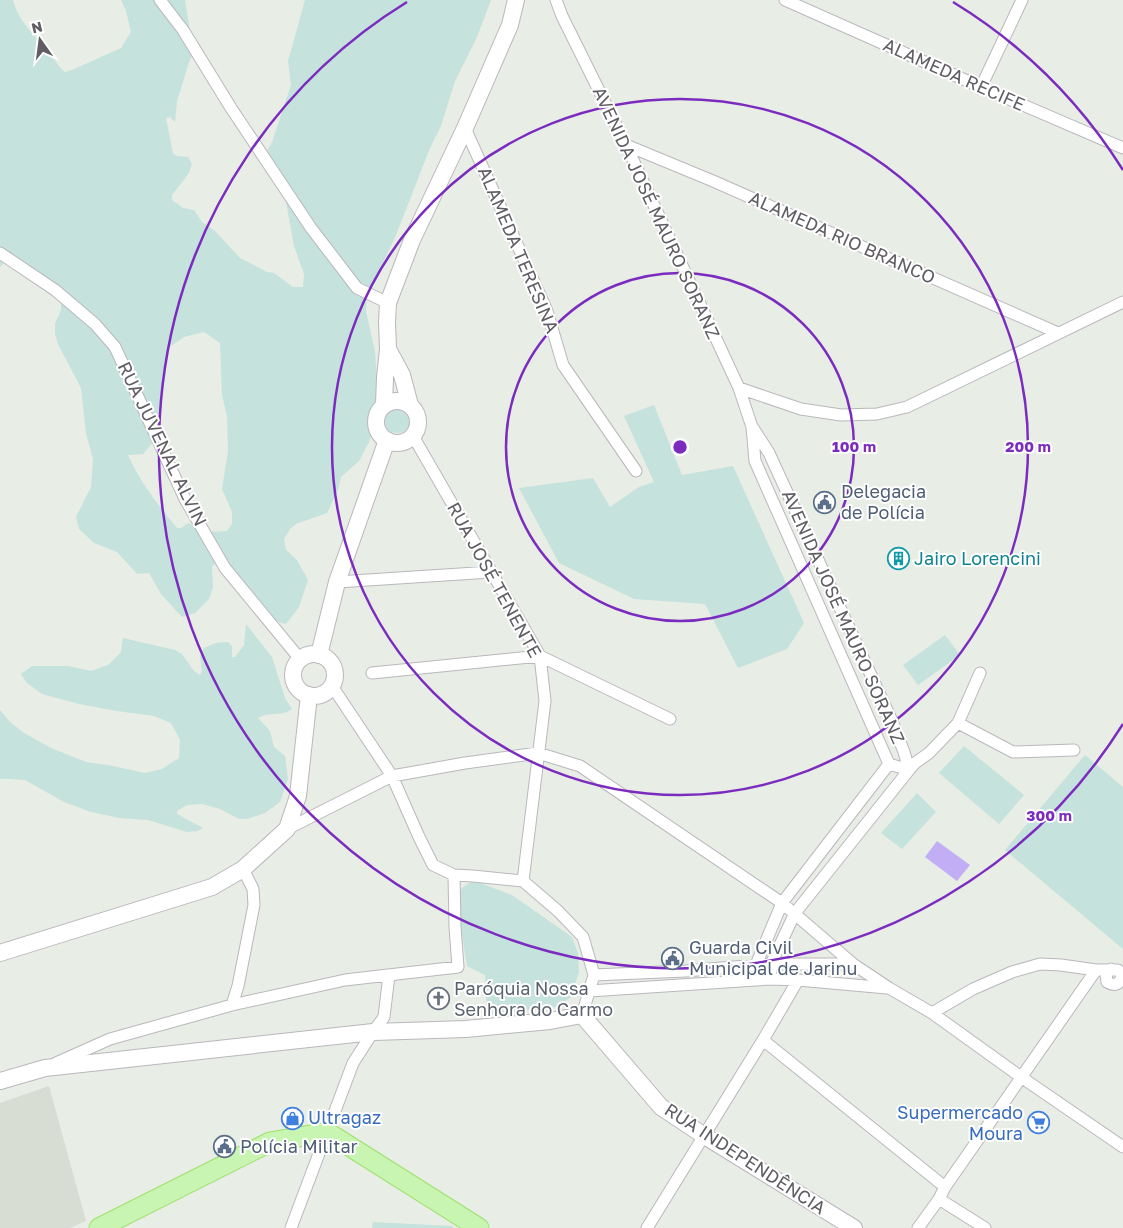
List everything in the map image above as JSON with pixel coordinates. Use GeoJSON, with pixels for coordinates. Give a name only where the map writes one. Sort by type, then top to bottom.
{"type":"FeatureCollection","features":[{"type":"Feature","properties":{"kind":"main road"},"geometry":{"type":"LineString","coordinates":[[384,405],[388,349],[388,303],[412,240],[466,128],[510,25],[516,0]]}},
{"type":"Feature","properties":{"kind":"main road"},"geometry":{"type":"LineString","coordinates":[[388,349],[402,375],[410,405]]}},
{"type":"Feature","properties":{"kind":"main road"},"geometry":{"type":"LineString","coordinates":[[397,400],[410,405],[418,416],[417,430],[407,440],[394,442],[387,440],[378,430],[376,423],[380,410],[384,405],[397,400]]}},
{"type":"Feature","properties":{"kind":"main road"},"geometry":{"type":"LineString","coordinates":[[319,655],[337,582],[387,440]]}},
{"type":"Feature","properties":{"kind":"main road"},"geometry":{"type":"LineString","coordinates":[[312,654],[319,655],[325,657],[334,667],[335,680],[328,691],[322,695],[309,695],[301,692],[296,686],[293,672],[300,659],[312,654]]}},
{"type":"Feature","properties":{"kind":"main road"},"geometry":{"type":"LineString","coordinates":[[0,953],[212,887],[243,869],[287,829],[298,796],[309,695]]}},
{"type":"Feature","properties":{"kind":"main road"},"geometry":{"type":"LineString","coordinates":[[0,1081],[45,1068],[373,1032],[466,1029],[550,1021],[582,1015]]}},
{"type":"Feature","properties":{"kind":"main road","name":"RUA INDEPENDÊNCIA"},"geometry":{"type":"LineString","coordinates":[[582,1015],[661,1106],[703,1135],[854,1228]]}},
{"type":"Feature","properties":{"kind":"main road"},"geometry":{"type":"LineString","coordinates":[[100,1228],[270,1142],[327,1132],[471,1226]]}},
{"type":"Feature","properties":{"kind":"street"},"geometry":{"type":"LineString","coordinates":[[160,0],[183,30],[231,108],[311,228],[357,288],[388,303]]}},
{"type":"Feature","properties":{"kind":"street","name":"AVENIDA JOSÉ MAURO SORANZ"},"geometry":{"type":"LineString","coordinates":[[556,0],[739,388],[752,427],[755,461],[889,764],[782,903],[756,965]]}},
{"type":"Feature","properties":{"kind":"street","name":"ALAMEDA RECIFE"},"geometry":{"type":"LineString","coordinates":[[785,0],[1123,148]]}},
{"type":"Feature","properties":{"kind":"street"},"geometry":{"type":"LineString","coordinates":[[981,87],[1022,0]]}},
{"type":"Feature","properties":{"kind":"street","name":"ALAMEDA TERESINA"},"geometry":{"type":"LineString","coordinates":[[466,128],[547,311],[563,365],[636,470]]}},
{"type":"Feature","properties":{"kind":"street","name":"ALAMEDA RIO BRANCO"},"geometry":{"type":"LineString","coordinates":[[626,146],[713,181],[1058,333]]}},
{"type":"Feature","properties":{"kind":"street","name":"RUA JUVENAL ALVIN"},"geometry":{"type":"LineString","coordinates":[[0,253],[55,290],[95,324],[115,347],[185,499],[225,568],[300,659]]}},
{"type":"Feature","properties":{"kind":"street"},"geometry":{"type":"LineString","coordinates":[[739,388],[801,409],[841,415],[877,414],[908,407],[1123,302]]}},
{"type":"Feature","properties":{"kind":"street","name":"AVENIDA JOSÉ MAURO SORANZ"},"geometry":{"type":"LineString","coordinates":[[752,427],[769,453],[892,721],[909,770]]}},
{"type":"Feature","properties":{"kind":"street","name":"RUA JOSÉ TENENTE"},"geometry":{"type":"LineString","coordinates":[[412,436],[540,656],[545,701],[523,881]]}},
{"type":"Feature","properties":{"kind":"street"},"geometry":{"type":"LineString","coordinates":[[337,582],[491,572]]}},
{"type":"Feature","properties":{"kind":"street"},"geometry":{"type":"LineString","coordinates":[[372,673],[540,656],[670,719]]}},
{"type":"Feature","properties":{"kind":"street"},"geometry":{"type":"LineString","coordinates":[[770,979],[771,964],[795,913],[915,763],[929,753],[958,723],[980,673]]}},
{"type":"Feature","properties":{"kind":"street"},"geometry":{"type":"LineString","coordinates":[[332,686],[392,776],[433,865],[454,876],[523,881],[558,911],[584,937],[594,975],[582,1015]]}},
{"type":"Feature","properties":{"kind":"street"},"geometry":{"type":"LineString","coordinates":[[958,723],[1013,752],[1074,750]]}},
{"type":"Feature","properties":{"kind":"street"},"geometry":{"type":"LineString","coordinates":[[287,829],[392,776],[464,763],[538,753],[580,766],[782,903],[853,964],[932,1013],[1123,1147]]}},
{"type":"Feature","properties":{"kind":"street"},"geometry":{"type":"LineString","coordinates":[[889,764],[909,770]]}},
{"type":"Feature","properties":{"kind":"street"},"geometry":{"type":"LineString","coordinates":[[232,1005],[238,986],[254,905],[253,889],[243,869]]}},
{"type":"Feature","properties":{"kind":"street"},"geometry":{"type":"LineString","coordinates":[[45,1068],[110,1039],[232,1005],[345,980],[458,967],[454,876]]}},
{"type":"Feature","properties":{"kind":"street"},"geometry":{"type":"LineString","coordinates":[[594,975],[685,971],[771,964],[853,964]]}},
{"type":"Feature","properties":{"kind":"street"},"geometry":{"type":"LineString","coordinates":[[932,1013],[973,989],[1012,972],[1040,964],[1119,973],[1117,984],[1099,980],[1087,982]]}},
{"type":"Feature","properties":{"kind":"street"},"geometry":{"type":"LineString","coordinates":[[918,1228],[1096,970]]}},
{"type":"Feature","properties":{"kind":"street"},"geometry":{"type":"LineString","coordinates":[[684,985],[685,971]]}},
{"type":"Feature","properties":{"kind":"street"},"geometry":{"type":"LineString","coordinates":[[291,1228],[353,1064],[384,1017],[389,975]]}},
{"type":"Feature","properties":{"kind":"street"},"geometry":{"type":"LineString","coordinates":[[590,991],[770,979],[889,988]]}},
{"type":"Feature","properties":{"kind":"street"},"geometry":{"type":"LineString","coordinates":[[649,1227],[798,980]]}},
{"type":"Feature","properties":{"kind":"street"},"geometry":{"type":"LineString","coordinates":[[763,1040],[945,1187]]}},
{"type":"Feature","properties":{"kind":"street"},"geometry":{"type":"LineString","coordinates":[[939,1199],[985,1228]]}},
{"type":"Feature","properties":{"kind":"street"},"geometry":{"type":"LineString","coordinates":[[963,1214],[969,1228]]}},
{"type":"Feature","properties":{"kind":"shaded area"},"geometry":{"type":"Polygon","coordinates":[[[0,0],[13,0],[23,22],[65,72],[121,48],[131,32],[121,0],[185,0],[190,31],[197,46],[189,62],[177,101],[175,122],[170,117],[166,118],[173,154],[188,157],[192,164],[189,173],[172,195],[172,200],[183,208],[194,210],[202,222],[215,231],[240,258],[267,272],[274,273],[293,287],[303,287],[304,274],[294,246],[286,202],[278,182],[262,160],[272,142],[291,85],[288,61],[305,0],[491,0],[477,37],[455,81],[441,126],[430,148],[396,235],[367,297],[366,311],[375,352],[378,397],[375,423],[369,442],[359,461],[341,477],[338,490],[327,513],[296,524],[290,529],[284,539],[286,550],[297,560],[308,580],[299,607],[286,624],[270,617],[226,569],[215,563],[212,567],[213,587],[209,599],[195,613],[182,617],[161,594],[149,573],[137,574],[117,552],[94,543],[79,529],[76,517],[91,487],[93,459],[86,433],[81,388],[58,344],[55,334],[55,324],[61,310],[61,303],[54,295],[10,264],[4,263],[0,267],[0,0]],[[204,332],[184,337],[168,348],[157,421],[160,434],[143,454],[128,455],[150,493],[177,528],[181,528],[188,523],[210,532],[227,531],[232,524],[232,512],[222,489],[228,451],[227,416],[222,395],[220,343],[204,332]]]}},
{"type":"Feature","properties":{"kind":"shaded area"},"geometry":{"type":"Polygon","coordinates":[[[397,405],[407,409],[411,419],[407,429],[397,433],[387,429],[383,419],[387,409],[397,405]]]}},
{"type":"Feature","properties":{"kind":"shaded area"},"geometry":{"type":"Polygon","coordinates":[[[654,405],[682,475],[733,466],[804,623],[787,649],[738,668],[705,604],[634,599],[559,563],[519,488],[593,478],[610,507],[639,487],[654,482],[624,416],[654,405]]]}},
{"type":"Feature","properties":{"kind":"shaded area"},"geometry":{"type":"Polygon","coordinates":[[[246,624],[272,657],[285,698],[292,709],[284,713],[258,718],[270,731],[274,747],[285,756],[288,779],[280,802],[265,813],[247,819],[239,819],[220,809],[203,804],[187,805],[177,811],[177,814],[203,828],[187,832],[148,820],[120,818],[91,812],[64,802],[25,780],[0,779],[0,710],[10,722],[24,733],[51,748],[86,762],[145,773],[162,769],[179,758],[180,740],[171,723],[154,716],[79,704],[42,694],[27,683],[21,674],[32,666],[68,666],[91,671],[108,665],[121,652],[123,638],[175,650],[182,654],[194,671],[200,675],[202,671],[200,656],[204,648],[216,643],[228,642],[232,646],[232,657],[235,657],[244,645],[246,624]]]}},
{"type":"Feature","properties":{"kind":"shaded area"},"geometry":{"type":"Polygon","coordinates":[[[945,635],[960,655],[918,685],[903,665],[945,635]]]}},
{"type":"Feature","properties":{"kind":"shaded area"},"geometry":{"type":"Polygon","coordinates":[[[964,746],[1024,795],[999,824],[939,773],[964,746]]]}},
{"type":"Feature","properties":{"kind":"shaded area"},"geometry":{"type":"Polygon","coordinates":[[[1085,755],[1123,787],[1123,949],[1005,850],[1085,755]]]}},
{"type":"Feature","properties":{"kind":"shaded area"},"geometry":{"type":"Polygon","coordinates":[[[917,793],[936,812],[902,849],[881,833],[917,793]]]}},
{"type":"Feature","properties":{"kind":"shaded area"},"geometry":{"type":"Polygon","coordinates":[[[937,841],[970,865],[957,881],[925,857],[937,841]]]}},
{"type":"Feature","properties":{"kind":"shaded area"},"geometry":{"type":"Polygon","coordinates":[[[475,881],[512,895],[572,937],[578,953],[579,972],[571,997],[557,1007],[487,1015],[485,975],[467,966],[460,917],[460,892],[464,886],[475,881]]]}},
{"type":"Feature","properties":{"kind":"shaded area"},"geometry":{"type":"Polygon","coordinates":[[[49,1086],[86,1221],[70,1228],[0,1228],[0,1103],[49,1086]]]}},
{"type":"Feature","properties":{"kind":"shaded area"},"geometry":{"type":"Polygon","coordinates":[[[373,1222],[453,1226],[453,1228],[372,1228],[373,1222]]]}},
{"type":"Feature","properties":{"kind":"place","name":"Delegacia de Polícia"},"geometry":{"type":"Point","coordinates":[825,502]}},
{"type":"Feature","properties":{"kind":"place","name":"Jairo Lorencini"},"geometry":{"type":"Point","coordinates":[898,559]}},
{"type":"Feature","properties":{"kind":"place","name":"Guarda Civil Municipal de Jarinu"},"geometry":{"type":"Point","coordinates":[673,958]}},
{"type":"Feature","properties":{"kind":"place","name":"Paróquia Nossa Senhora do Carmo"},"geometry":{"type":"Point","coordinates":[438,999]}},
{"type":"Feature","properties":{"kind":"place","name":"Ultragaz"},"geometry":{"type":"Point","coordinates":[292,1118]}},
{"type":"Feature","properties":{"kind":"place","name":"Supermercado Moura"},"geometry":{"type":"Point","coordinates":[1039,1123]}},
{"type":"Feature","properties":{"kind":"place","name":"Polícia Militar"},"geometry":{"type":"Point","coordinates":[224,1147]}}]}
